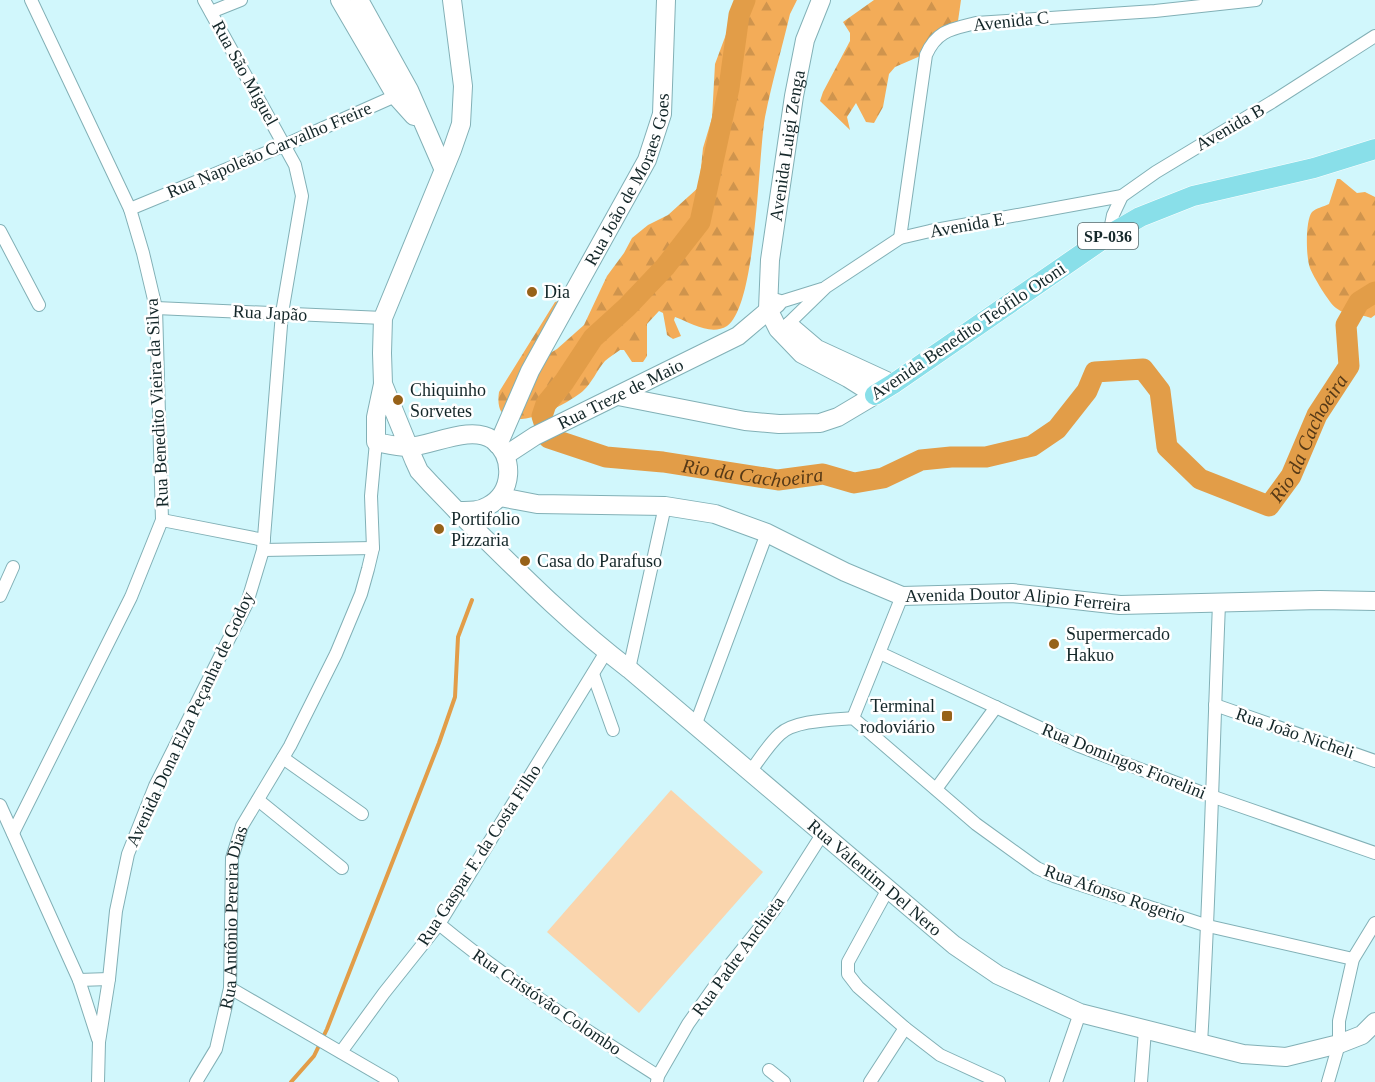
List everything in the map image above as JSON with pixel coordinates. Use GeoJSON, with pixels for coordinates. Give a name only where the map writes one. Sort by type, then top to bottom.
{"type":"FeatureCollection","features":[{"type":"Feature","properties":{"kind":"main road"},"geometry":{"type":"LineString","coordinates":[[340,0],[403,93],[423,126],[443,168]]}},
{"type":"Feature","properties":{"kind":"main road"},"geometry":{"type":"LineString","coordinates":[[359,0],[403,93]]}},
{"type":"Feature","properties":{"kind":"main road"},"geometry":{"type":"LineString","coordinates":[[408,447],[383,384],[383,318],[461,124],[463,86],[452,0]]}},
{"type":"Feature","properties":{"kind":"main road","name":"Rua João de Moraes Goes"},"geometry":{"type":"LineString","coordinates":[[502,450],[530,371],[647,160],[655,140],[662,114],[666,0]]}},
{"type":"Feature","properties":{"kind":"main road","name":"Avenida Luigi Zenga"},"geometry":{"type":"LineString","coordinates":[[771,303],[776,213],[794,96],[805,40],[821,0]]}},
{"type":"Feature","properties":{"kind":"main road","name":"Avenida Benedito Teófilo Otoni"},"geometry":{"type":"LineString","coordinates":[[618,396],[745,421],[779,424],[820,423],[838,417],[893,384],[1140,217],[1193,196],[1314,168],[1375,149]]}},
{"type":"Feature","properties":{"kind":"main road"},"geometry":{"type":"LineString","coordinates":[[771,303],[802,354],[848,378],[874,395]]}},
{"type":"Feature","properties":{"kind":"main road","name":"Rua Treze de Maio"},"geometry":{"type":"LineString","coordinates":[[738,336],[771,303]]}},
{"type":"Feature","properties":{"kind":"main road"},"geometry":{"type":"LineString","coordinates":[[783,326],[817,349],[893,384]]}},
{"type":"Feature","properties":{"kind":"main road","name":"Rua Treze de Maio"},"geometry":{"type":"LineString","coordinates":[[502,450],[618,396],[738,336],[783,326]]}},
{"type":"Feature","properties":{"kind":"main road","name":"Rua Antônio Pereira Dias"},"geometry":{"type":"LineString","coordinates":[[376,442],[376,417],[383,384]]}},
{"type":"Feature","properties":{"kind":"main road"},"geometry":{"type":"LineString","coordinates":[[376,442],[408,447],[467,435],[484,435],[502,450],[509,470],[507,484],[500,497],[489,506],[476,511],[457,511]]}},
{"type":"Feature","properties":{"kind":"main road","name":"Rua Valentim Del Nero"},"geometry":{"type":"LineString","coordinates":[[408,447],[419,471],[457,511],[531,584],[606,652],[629,669],[954,945],[998,975],[1080,1013],[1243,1054],[1286,1057],[1339,1044],[1362,1035],[1375,1022]]}},
{"type":"Feature","properties":{"kind":"main road","name":"Avenida Doutor Alipio Ferreira"},"geometry":{"type":"LineString","coordinates":[[500,497],[537,504],[665,506],[715,514],[767,533],[845,572],[902,596],[1012,592],[1120,605],[1320,600],[1375,601]]}},
{"type":"Feature","properties":{"kind":"street","name":"Rua Benedito Vieira da Silva"},"geometry":{"type":"LineString","coordinates":[[13,833],[131,597],[162,520],[156,308],[143,254],[130,209],[31,0]]}},
{"type":"Feature","properties":{"kind":"street","name":"Rua São Miguel"},"geometry":{"type":"LineString","coordinates":[[204,0],[285,146]]}},
{"type":"Feature","properties":{"kind":"street"},"geometry":{"type":"LineString","coordinates":[[211,12],[241,0]]}},
{"type":"Feature","properties":{"kind":"street","name":"Avenida C"},"geometry":{"type":"LineString","coordinates":[[900,238],[926,55],[932,42],[942,34],[976,23],[1155,11],[1256,0]]}},
{"type":"Feature","properties":{"kind":"street","name":"Avenida B"},"geometry":{"type":"LineString","coordinates":[[1122,196],[1156,172],[1375,36]]}},
{"type":"Feature","properties":{"kind":"street","name":"Rua Napoleão Carvalho Freire"},"geometry":{"type":"LineString","coordinates":[[130,209],[285,146],[403,93]]}},
{"type":"Feature","properties":{"kind":"street","name":"Avenida Dona Elza Peçanha de Godoy"},"geometry":{"type":"LineString","coordinates":[[98,1082],[99,1042],[109,979],[116,911],[128,854],[155,786],[248,603],[264,545],[282,314],[302,196],[295,165],[285,146]]}},
{"type":"Feature","properties":{"kind":"street"},"geometry":{"type":"LineString","coordinates":[[1109,236],[1113,215],[1122,196]]}},
{"type":"Feature","properties":{"kind":"street","name":"Avenida E"},"geometry":{"type":"LineString","coordinates":[[783,326],[826,287],[900,238],[1122,196]]}},
{"type":"Feature","properties":{"kind":"street"},"geometry":{"type":"LineString","coordinates":[[0,231],[39,305]]}},
{"type":"Feature","properties":{"kind":"street","name":"Avenida E"},"geometry":{"type":"LineString","coordinates":[[771,303],[826,287]]}},
{"type":"Feature","properties":{"kind":"street","name":"Rua Japão"},"geometry":{"type":"LineString","coordinates":[[156,308],[383,318]]}},
{"type":"Feature","properties":{"kind":"street","name":"Rua Antônio Pereira Dias"},"geometry":{"type":"LineString","coordinates":[[196,1082],[216,1049],[230,988],[232,858],[242,826],[283,758],[336,654],[361,594],[373,548],[371,496],[376,442]]}},
{"type":"Feature","properties":{"kind":"street"},"geometry":{"type":"LineString","coordinates":[[629,669],[665,506]]}},
{"type":"Feature","properties":{"kind":"street"},"geometry":{"type":"LineString","coordinates":[[162,520],[264,545],[373,548]]}},
{"type":"Feature","properties":{"kind":"street"},"geometry":{"type":"LineString","coordinates":[[695,726],[767,533]]}},
{"type":"Feature","properties":{"kind":"street"},"geometry":{"type":"LineString","coordinates":[[0,596],[14,567]]}},
{"type":"Feature","properties":{"kind":"street"},"geometry":{"type":"LineString","coordinates":[[750,772],[778,735],[786,730],[807,723],[853,718],[902,596]]}},
{"type":"Feature","properties":{"kind":"street"},"geometry":{"type":"LineString","coordinates":[[1201,1043],[1208,926],[1210,796],[1219,604]]}},
{"type":"Feature","properties":{"kind":"street","name":"Rua Gaspar F. da Costa Filho"},"geometry":{"type":"LineString","coordinates":[[341,1052],[439,924],[606,652]]}},
{"type":"Feature","properties":{"kind":"street","name":"Rua Domingos Fiorelini"},"geometry":{"type":"LineString","coordinates":[[880,653],[1080,746],[1210,796],[1375,853]]}},
{"type":"Feature","properties":{"kind":"street"},"geometry":{"type":"LineString","coordinates":[[593,674],[613,730]]}},
{"type":"Feature","properties":{"kind":"street","name":"Rua João Nicheli"},"geometry":{"type":"LineString","coordinates":[[1215,705],[1375,761]]}},
{"type":"Feature","properties":{"kind":"street"},"geometry":{"type":"LineString","coordinates":[[936,789],[996,707]]}},
{"type":"Feature","properties":{"kind":"street","name":"Rua Afonso Rogerio"},"geometry":{"type":"LineString","coordinates":[[853,718],[976,824],[1037,868],[1054,876],[1208,926],[1353,959]]}},
{"type":"Feature","properties":{"kind":"street"},"geometry":{"type":"LineString","coordinates":[[283,758],[362,813]]}},
{"type":"Feature","properties":{"kind":"street"},"geometry":{"type":"LineString","coordinates":[[258,800],[342,868]]}},
{"type":"Feature","properties":{"kind":"street"},"geometry":{"type":"LineString","coordinates":[[0,805],[79,980],[99,1042]]}},
{"type":"Feature","properties":{"kind":"street","name":"Rua Padre Anchieta"},"geometry":{"type":"LineString","coordinates":[[658,1079],[688,1024],[729,966],[774,910],[823,833]]}},
{"type":"Feature","properties":{"kind":"street"},"geometry":{"type":"LineString","coordinates":[[888,889],[848,962],[848,974],[858,987],[940,1055],[999,1082]]}},
{"type":"Feature","properties":{"kind":"street"},"geometry":{"type":"LineString","coordinates":[[1328,1082],[1339,1044],[1339,1021],[1353,959],[1375,923]]}},
{"type":"Feature","properties":{"kind":"street","name":"Rua Cristóvão Colombo"},"geometry":{"type":"LineString","coordinates":[[439,924],[497,970],[658,1079]]}},
{"type":"Feature","properties":{"kind":"street"},"geometry":{"type":"LineString","coordinates":[[79,980],[109,979]]}},
{"type":"Feature","properties":{"kind":"street"},"geometry":{"type":"LineString","coordinates":[[230,988],[392,1082]]}},
{"type":"Feature","properties":{"kind":"street"},"geometry":{"type":"LineString","coordinates":[[1056,1082],[1080,1013]]}},
{"type":"Feature","properties":{"kind":"street"},"geometry":{"type":"LineString","coordinates":[[870,1082],[905,1028]]}},
{"type":"Feature","properties":{"kind":"street"},"geometry":{"type":"LineString","coordinates":[[1142,1082],[1145,1030]]}},
{"type":"Feature","properties":{"kind":"street"},"geometry":{"type":"LineString","coordinates":[[769,1070],[784,1082]]}},
{"type":"Feature","properties":{"kind":"green space"},"geometry":{"type":"Polygon","coordinates":[[[735,0],[797,0],[790,14],[765,117],[755,228],[745,290],[737,313],[727,326],[714,330],[701,328],[675,317],[674,320],[681,336],[673,339],[667,335],[663,313],[659,311],[647,324],[647,356],[643,362],[632,362],[624,350],[620,350],[605,361],[589,384],[574,398],[531,417],[517,419],[506,416],[500,408],[499,392],[555,302],[562,300],[540,359],[557,349],[584,325],[607,276],[632,238],[648,225],[668,215],[699,187],[703,148],[712,118],[715,64],[731,21],[735,0]]]}},
{"type":"Feature","properties":{"kind":"green space"},"geometry":{"type":"Polygon","coordinates":[[[874,0],[961,0],[957,28],[925,54],[895,67],[889,74],[883,107],[874,123],[866,122],[856,103],[847,117],[850,130],[820,101],[850,41],[850,33],[843,22],[874,0]]]}},
{"type":"Feature","properties":{"kind":"green space"},"geometry":{"type":"Polygon","coordinates":[[[1337,179],[1357,193],[1365,192],[1375,197],[1375,315],[1371,318],[1344,313],[1336,308],[1321,289],[1309,263],[1307,240],[1310,217],[1312,212],[1329,204],[1337,179]]]}},
{"type":"Feature","properties":{"kind":"shaded area"},"geometry":{"type":"Polygon","coordinates":[[[671,790],[763,872],[639,1013],[547,932],[671,790]]]}},
{"type":"Feature","properties":{"kind":"waterway","name":"Rio da Cachoeira"},"geometry":{"type":"LineString","coordinates":[[745,0],[739,15],[729,88],[700,222],[665,267],[593,338],[564,382],[546,404],[542,416],[549,438],[606,457],[663,462],[778,480],[823,474],[854,483],[883,478],[921,460],[986,457],[1032,446],[1057,429],[1087,391],[1095,372],[1143,369],[1160,391],[1167,447],[1200,479],[1269,506],[1291,476],[1317,415],[1349,366],[1346,325],[1359,302],[1375,292]]}},
{"type":"Feature","properties":{"kind":"waterway"},"geometry":{"type":"LineString","coordinates":[[291,1082],[314,1056],[327,1029],[439,743],[455,697],[458,637],[472,600]]}},
{"type":"Feature","properties":{"kind":"place","name":"Dia"},"geometry":{"type":"Point","coordinates":[532,292]}},
{"type":"Feature","properties":{"kind":"place","name":"Chiquinho Sorvetes"},"geometry":{"type":"Point","coordinates":[398,400]}},
{"type":"Feature","properties":{"kind":"place","name":"Portifolio Pizzaria"},"geometry":{"type":"Point","coordinates":[439,529]}},
{"type":"Feature","properties":{"kind":"place","name":"Casa do Parafuso"},"geometry":{"type":"Point","coordinates":[525,561]}},
{"type":"Feature","properties":{"kind":"place","name":"Supermercado Hakuo"},"geometry":{"type":"Point","coordinates":[1054,644]}},
{"type":"Feature","properties":{"kind":"place","name":"Terminal rodoviário"},"geometry":{"type":"Point","coordinates":[947,716]}}]}
